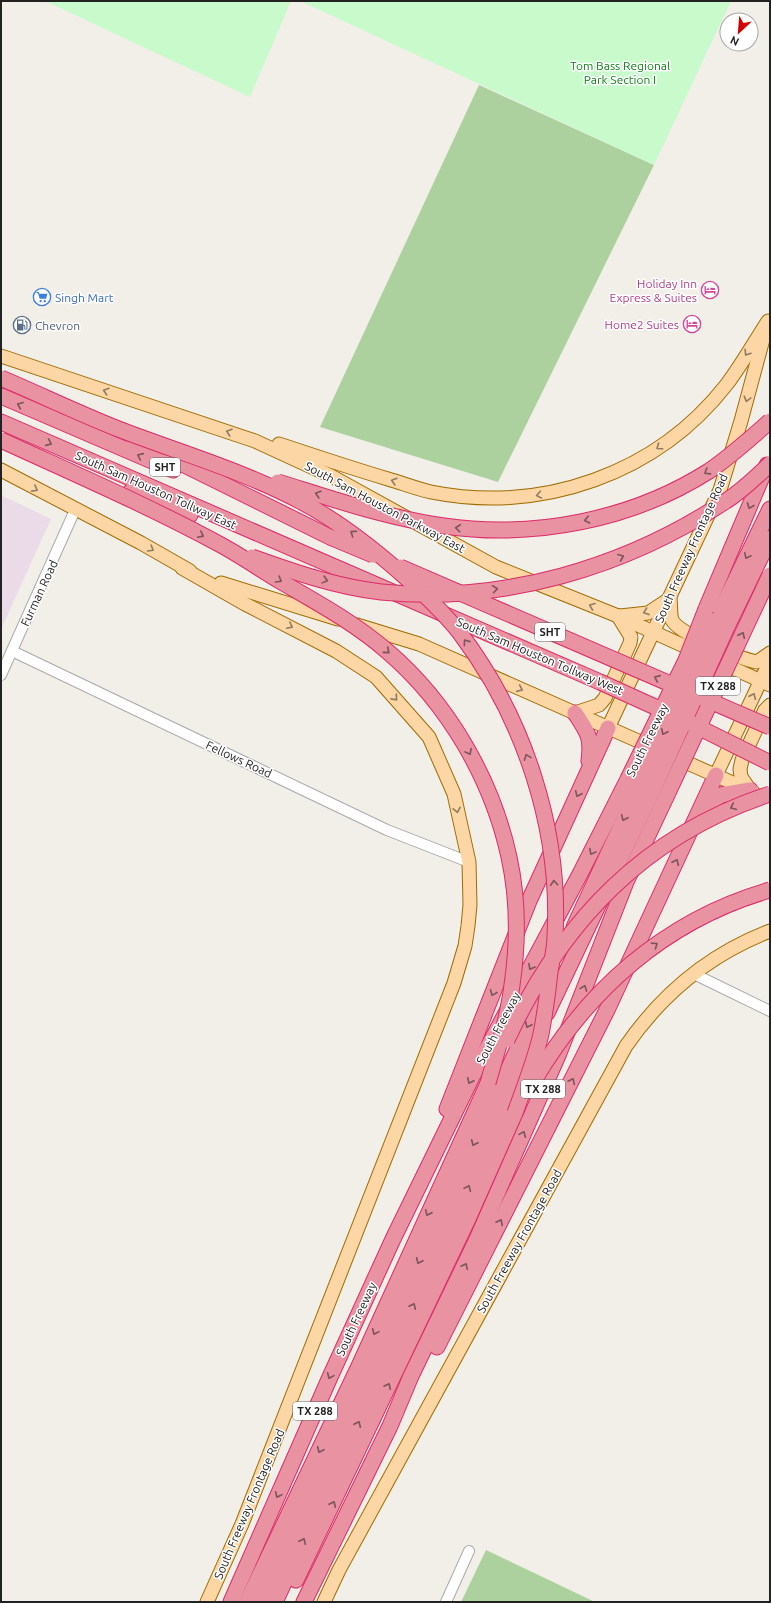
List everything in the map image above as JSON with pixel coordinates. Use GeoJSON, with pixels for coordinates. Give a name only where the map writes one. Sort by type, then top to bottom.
{"type":"FeatureCollection","features":[{"type":"Feature","properties":{"kind":"highway"},"geometry":{"type":"LineString","coordinates":[[1,378],[120,430],[200,458],[377,512],[444,526],[506,530],[570,524],[633,507],[682,486],[709,471],[736,451],[770,421]]}},
{"type":"Feature","properties":{"kind":"highway"},"geometry":{"type":"LineString","coordinates":[[1,378],[330,537]]}},
{"type":"Feature","properties":{"kind":"highway","name":"South Sam Houston Tollway East"},"geometry":{"type":"LineString","coordinates":[[1,396],[330,537]]}},
{"type":"Feature","properties":{"kind":"highway","name":"South Sam Houston Tollway East"},"geometry":{"type":"LineString","coordinates":[[1,422],[309,557]]}},
{"type":"Feature","properties":{"kind":"highway"},"geometry":{"type":"LineString","coordinates":[[3,442],[152,501],[309,557]]}},
{"type":"Feature","properties":{"kind":"highway"},"geometry":{"type":"LineString","coordinates":[[3,442],[131,500],[221,546],[326,608],[358,628],[388,651],[412,674],[441,708],[464,743],[483,780],[499,820],[509,858],[515,911],[512,986],[507,1012],[488,1083]]}},
{"type":"Feature","properties":{"kind":"highway","name":"South Freeway"},"geometry":{"type":"LineString","coordinates":[[304,1602],[390,1426],[411,1376],[480,1232],[559,1053],[626,882],[647,787],[686,660],[770,457]]}},
{"type":"Feature","properties":{"kind":"highway"},"geometry":{"type":"LineString","coordinates":[[200,458],[263,483],[299,500],[351,532],[381,555],[430,600],[459,632],[494,687],[518,734],[544,809],[552,861],[555,936],[540,1035],[515,1113],[468,1219],[317,1539],[285,1602]]}},
{"type":"Feature","properties":{"kind":"highway"},"geometry":{"type":"LineString","coordinates":[[221,546],[296,572],[353,587],[381,592],[455,594],[491,590],[527,584],[577,572],[625,555],[674,531],[727,500],[770,464]]}},
{"type":"Feature","properties":{"kind":"highway"},"geometry":{"type":"LineString","coordinates":[[263,1602],[647,787],[722,624],[770,509]]}},
{"type":"Feature","properties":{"kind":"highway","name":"SHT"},"geometry":{"type":"LineString","coordinates":[[330,537],[770,727]]}},
{"type":"Feature","properties":{"kind":"highway"},"geometry":{"type":"LineString","coordinates":[[722,624],[770,538]]}},
{"type":"Feature","properties":{"kind":"highway","name":"South Sam Houston Tollway West"},"geometry":{"type":"LineString","coordinates":[[309,557],[770,756]]}},
{"type":"Feature","properties":{"kind":"highway","name":"South Freeway"},"geometry":{"type":"LineString","coordinates":[[231,1602],[330,1377],[472,1077],[580,874],[647,787],[770,575]]}},
{"type":"Feature","properties":{"kind":"highway"},"geometry":{"type":"LineString","coordinates":[[600,682],[686,721],[770,763]]}},
{"type":"Feature","properties":{"kind":"highway"},"geometry":{"type":"LineString","coordinates":[[575,713],[589,736],[591,745],[588,773]]}},
{"type":"Feature","properties":{"kind":"highway"},"geometry":{"type":"LineString","coordinates":[[394,1239],[529,901],[608,728]]}},
{"type":"Feature","properties":{"kind":"highway"},"geometry":{"type":"LineString","coordinates":[[411,1376],[436,1348],[557,1112],[607,1010],[716,775]]}},
{"type":"Feature","properties":{"kind":"highway"},"geometry":{"type":"LineString","coordinates":[[275,1602],[463,1198],[647,787]]}},
{"type":"Feature","properties":{"kind":"highway"},"geometry":{"type":"LineString","coordinates":[[700,810],[721,795],[750,790]]}},
{"type":"Feature","properties":{"kind":"highway"},"geometry":{"type":"LineString","coordinates":[[253,1602],[300,1493],[515,1023],[552,959],[566,938],[596,903],[632,871],[678,836],[704,821],[739,804],[770,794]]}},
{"type":"Feature","properties":{"kind":"highway"},"geometry":{"type":"LineString","coordinates":[[515,1113],[558,1042],[587,1006],[636,958],[674,932],[700,917],[728,904],[770,890]]}},
{"type":"Feature","properties":{"kind":"highway"},"geometry":{"type":"LineString","coordinates":[[247,1602],[300,1493]]}},
{"type":"Feature","properties":{"kind":"main road"},"geometry":{"type":"LineString","coordinates":[[255,441],[279,444],[431,492],[480,498],[519,498],[554,492],[591,482],[638,462],[681,432],[727,384],[769,319]]}},
{"type":"Feature","properties":{"kind":"main road","name":"South Freeway Frontage Road"},"geometry":{"type":"LineString","coordinates":[[608,728],[720,490],[769,319]]}},
{"type":"Feature","properties":{"kind":"main road","name":"South Sam Houston Parkway East"},"geometry":{"type":"LineString","coordinates":[[1,356],[255,441],[331,476],[496,567],[618,616],[765,683]]}},
{"type":"Feature","properties":{"kind":"main road"},"geometry":{"type":"LineString","coordinates":[[1,470],[141,543],[182,568],[234,588],[418,644],[770,799]]}},
{"type":"Feature","properties":{"kind":"main road","name":"South Freeway Frontage Road"},"geometry":{"type":"LineString","coordinates":[[182,568],[245,604],[336,651],[376,677],[429,737],[454,794],[469,862],[470,905],[468,926],[465,946],[454,983],[242,1524],[207,1602]]}},
{"type":"Feature","properties":{"kind":"main road"},"geometry":{"type":"LineString","coordinates":[[575,713],[599,705],[605,698],[630,643],[631,637],[618,616],[648,613],[670,598],[672,619],[680,629],[744,660],[757,662],[770,653]]}},
{"type":"Feature","properties":{"kind":"main road"},"geometry":{"type":"LineString","coordinates":[[716,775],[765,683],[770,661]]}},
{"type":"Feature","properties":{"kind":"main road"},"geometry":{"type":"LineString","coordinates":[[750,790],[741,777],[741,764],[765,710],[770,705]]}},
{"type":"Feature","properties":{"kind":"main road","name":"South Freeway Frontage Road"},"geometry":{"type":"LineString","coordinates":[[324,1602],[339,1570],[623,1051],[652,1012],[674,989],[713,959],[770,931]]}},
{"type":"Feature","properties":{"kind":"street","name":"Furman Road"},"geometry":{"type":"LineString","coordinates":[[1,675],[76,510]]}},
{"type":"Feature","properties":{"kind":"street","name":"Fellows Road"},"geometry":{"type":"LineString","coordinates":[[12,651],[387,830],[469,862]]}},
{"type":"Feature","properties":{"kind":"street"},"geometry":{"type":"LineString","coordinates":[[694,974],[770,1011]]}},
{"type":"Feature","properties":{"kind":"street"},"geometry":{"type":"LineString","coordinates":[[446,1602],[469,1551]]}},
{"type":"Feature","properties":{"kind":"shaded area"},"geometry":{"type":"Polygon","coordinates":[[[1,495],[51,519],[1,629],[1,495]]]}},
{"type":"Feature","properties":{"kind":"green space"},"geometry":{"type":"Polygon","coordinates":[[[45,1],[291,1],[250,97],[45,1]]]}},
{"type":"Feature","properties":{"kind":"green space","name":"Tom Bass Regional Park Section I"},"geometry":{"type":"Polygon","coordinates":[[[300,1],[731,1],[726,12],[719,12],[719,27],[654,165],[300,1]]]}},
{"type":"Feature","properties":{"kind":"green space"},"geometry":{"type":"Polygon","coordinates":[[[479,85],[654,165],[498,482],[320,427],[479,85]]]}},
{"type":"Feature","properties":{"kind":"green space"},"geometry":{"type":"Polygon","coordinates":[[[486,1550],[595,1602],[461,1602],[486,1550]]]}},
{"type":"Feature","properties":{"kind":"place","name":"Holiday Inn Express & Suites"},"geometry":{"type":"Point","coordinates":[710,290]}},
{"type":"Feature","properties":{"kind":"place","name":"Singh Mart"},"geometry":{"type":"Point","coordinates":[42,297]}},
{"type":"Feature","properties":{"kind":"place","name":"Home2 Suites"},"geometry":{"type":"Point","coordinates":[692,324]}},
{"type":"Feature","properties":{"kind":"place","name":"Chevron"},"geometry":{"type":"Point","coordinates":[22,325]}}]}
